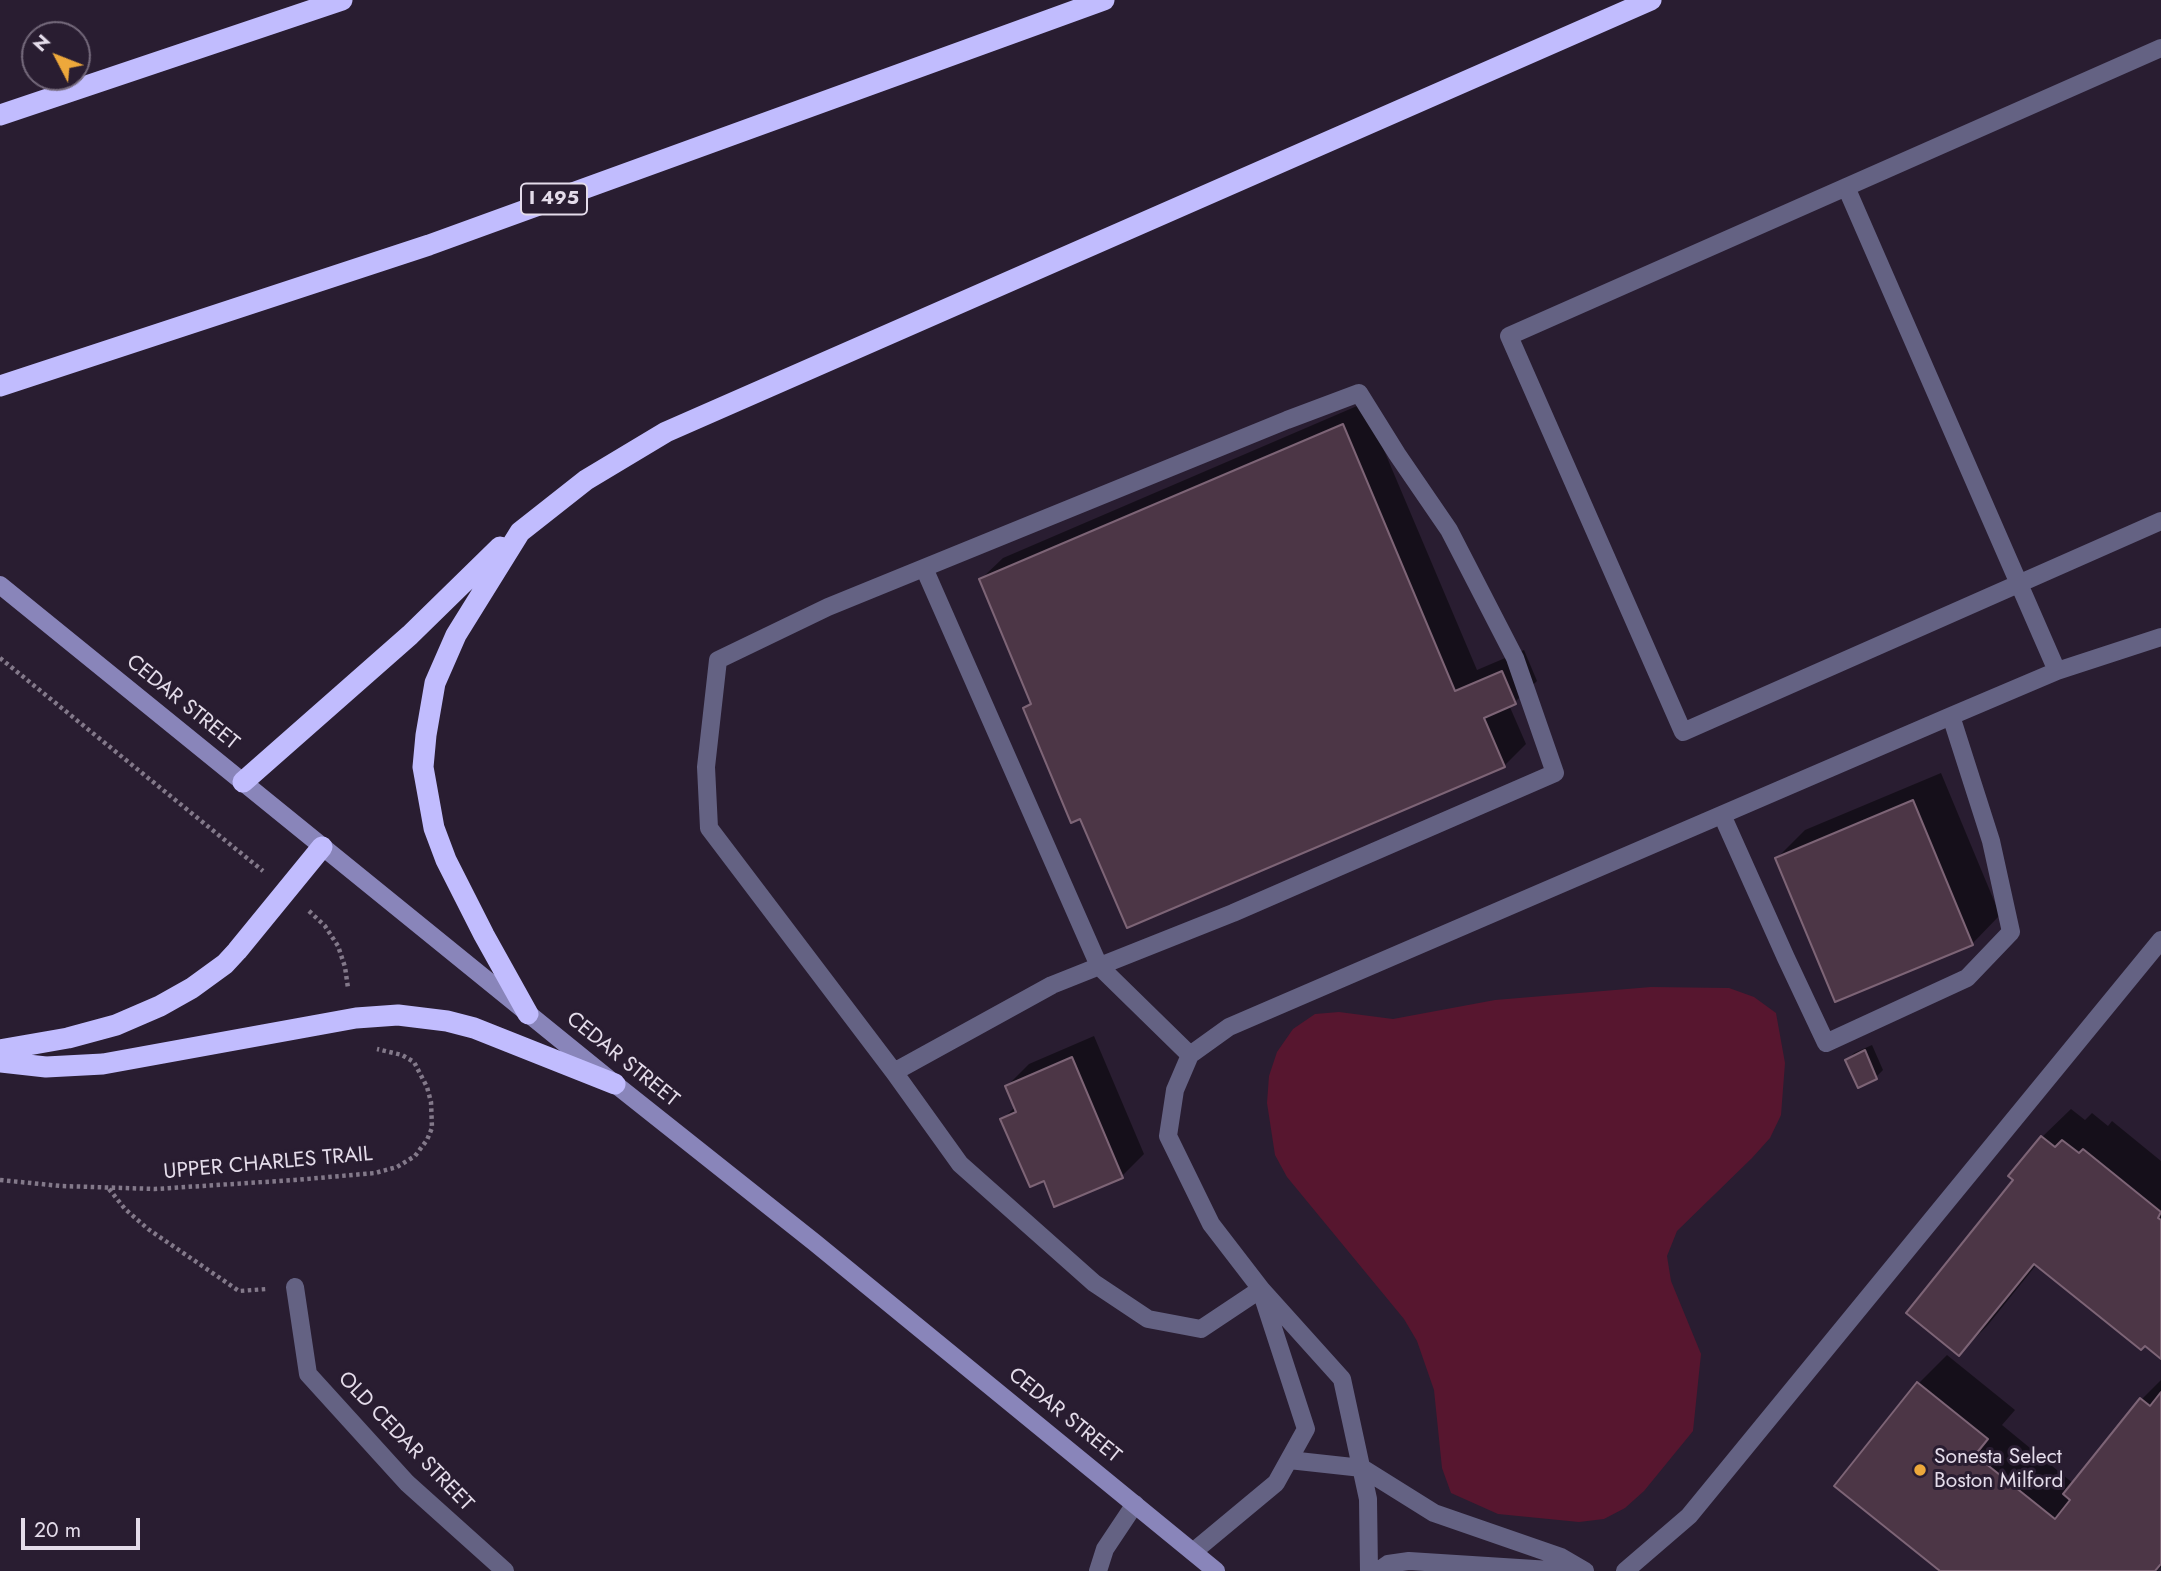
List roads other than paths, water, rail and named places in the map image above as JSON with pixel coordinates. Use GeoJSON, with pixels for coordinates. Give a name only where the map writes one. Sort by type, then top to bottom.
{"type":"FeatureCollection","features":[{"type":"Feature","properties":{"kind":"highway"},"geometry":{"type":"LineString","coordinates":[[0,115],[342,0]]}},
{"type":"Feature","properties":{"kind":"highway","name":"I 495"},"geometry":{"type":"LineString","coordinates":[[0,386],[429,245],[1104,0]]}},
{"type":"Feature","properties":{"kind":"highway"},"geometry":{"type":"LineString","coordinates":[[243,782],[410,635],[500,548],[586,480],[666,432],[1651,0]]}},
{"type":"Feature","properties":{"kind":"highway"},"geometry":{"type":"LineString","coordinates":[[520,532],[456,635],[435,683],[423,767],[434,828],[446,860],[528,1014]]}},
{"type":"Feature","properties":{"kind":"highway"},"geometry":{"type":"LineString","coordinates":[[0,1050],[68,1038],[116,1025],[160,1006],[192,988],[216,971],[237,951],[322,847]]}},
{"type":"Feature","properties":{"kind":"highway"},"geometry":{"type":"LineString","coordinates":[[0,1062],[46,1067],[103,1064],[356,1018],[398,1015],[447,1021],[474,1028],[615,1084]]}},
{"type":"Feature","properties":{"kind":"main road","name":"CEDAR STREET"},"geometry":{"type":"LineString","coordinates":[[0,585],[528,1014],[825,1251],[1216,1571]]}},
{"type":"Feature","properties":{"kind":"lane"},"geometry":{"type":"LineString","coordinates":[[2161,48],[1509,335],[1682,732],[2161,522]]}},
{"type":"Feature","properties":{"kind":"lane"},"geometry":{"type":"LineString","coordinates":[[1846,187],[2057,671]]}},
{"type":"Feature","properties":{"kind":"lane"},"geometry":{"type":"LineString","coordinates":[[894,1072],[1052,985],[1246,908],[1555,773],[1515,658],[1449,530],[1359,393],[828,607],[718,660],[706,767],[709,828],[894,1072],[960,1164],[1094,1283],[1148,1319],[1201,1329],[1261,1289]]}},
{"type":"Feature","properties":{"kind":"lane"},"geometry":{"type":"LineString","coordinates":[[924,568],[1099,966],[1190,1055]]}},
{"type":"Feature","properties":{"kind":"lane"},"geometry":{"type":"LineString","coordinates":[[1369,1571],[1368,1499],[1342,1379],[1261,1289],[1211,1224],[1168,1136],[1175,1090],[1190,1055],[1229,1027],[1951,716],[2057,671],[2161,637]]}},
{"type":"Feature","properties":{"kind":"lane"},"geometry":{"type":"LineString","coordinates":[[1722,815],[1826,1043],[1967,978],[2011,932],[1991,841],[1951,716]]}},
{"type":"Feature","properties":{"kind":"lane"},"geometry":{"type":"LineString","coordinates":[[1625,1571],[1689,1516],[2161,940]]}},
{"type":"Feature","properties":{"kind":"lane","name":"OLD CEDAR STREET"},"geometry":{"type":"LineString","coordinates":[[295,1287],[308,1374],[407,1483],[505,1571]]}},
{"type":"Feature","properties":{"kind":"lane"},"geometry":{"type":"LineString","coordinates":[[1193,1552],[1276,1483],[1306,1429],[1261,1289]]}},
{"type":"Feature","properties":{"kind":"lane"},"geometry":{"type":"LineString","coordinates":[[1289,1461],[1362,1468],[1434,1513],[1561,1557],[1585,1571]]}},
{"type":"Feature","properties":{"kind":"lane"},"geometry":{"type":"LineString","coordinates":[[1098,1571],[1105,1549],[1135,1504]]}},
{"type":"Feature","properties":{"kind":"lane"},"geometry":{"type":"LineString","coordinates":[[1378,1571],[1388,1564],[1409,1561],[1566,1571]]}},
{"type":"Feature","properties":{"kind":"place","name":"Sonesta Select Boston Milford"},"geometry":{"type":"Point","coordinates":[1920,1470]}}]}
